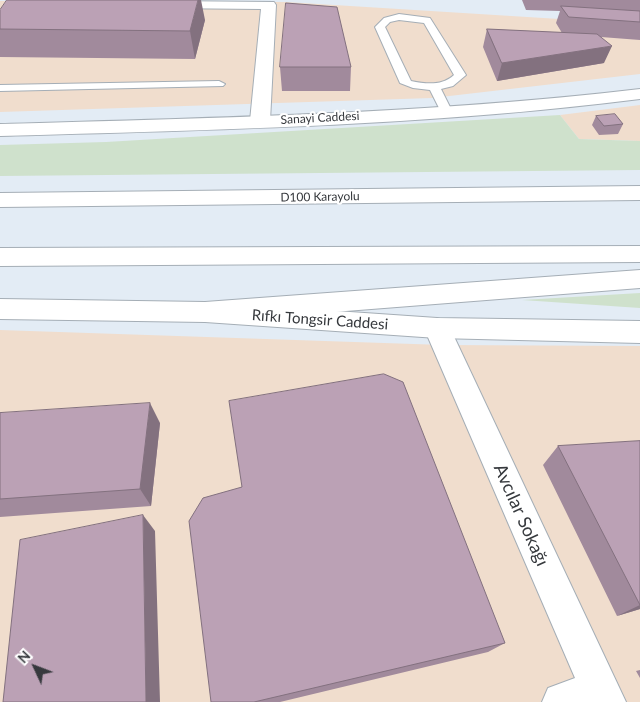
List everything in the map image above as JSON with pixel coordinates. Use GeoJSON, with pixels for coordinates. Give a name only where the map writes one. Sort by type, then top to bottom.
{"type":"FeatureCollection","features":[{"type":"Feature","properties":{"kind":"main road"},"geometry":{"type":"LineString","coordinates":[[145,5],[269,5],[260,121]]}},
{"type":"Feature","properties":{"kind":"main road","name":"Sanayi Caddesi"},"geometry":{"type":"LineString","coordinates":[[0,130],[198,125],[446,111],[640,94]]}},
{"type":"Feature","properties":{"kind":"main road","name":"D100 Karayolu"},"geometry":{"type":"LineString","coordinates":[[0,200],[640,193]]}},
{"type":"Feature","properties":{"kind":"main road"},"geometry":{"type":"LineString","coordinates":[[0,257],[640,254]]}},
{"type":"Feature","properties":{"kind":"main road"},"geometry":{"type":"LineString","coordinates":[[205,312],[640,279]]}},
{"type":"Feature","properties":{"kind":"main road","name":"Rıfkı Tongsir Caddesi"},"geometry":{"type":"LineString","coordinates":[[0,309],[205,312],[437,328],[640,332]]}},
{"type":"Feature","properties":{"kind":"main road","name":"Avcılar Sokağı"},"geometry":{"type":"LineString","coordinates":[[437,328],[603,696]]}},
{"type":"Feature","properties":{"kind":"main road"},"geometry":{"type":"LineString","coordinates":[[562,702],[603,696]]}},
{"type":"Feature","properties":{"kind":"lane"},"geometry":{"type":"LineString","coordinates":[[399,17],[427,20],[460,75],[451,83],[434,87],[406,83],[380,27],[382,23],[399,17]]}},
{"type":"Feature","properties":{"kind":"lane"},"geometry":{"type":"LineString","coordinates":[[0,88],[219,84]]}},
{"type":"Feature","properties":{"kind":"lane"},"geometry":{"type":"LineString","coordinates":[[434,87],[446,111]]}},
{"type":"Feature","properties":{"kind":"shaded area"},"geometry":{"type":"Polygon","coordinates":[[[0,1],[286,2],[640,24],[640,74],[432,98],[0,112],[0,1]]]}},
{"type":"Feature","properties":{"kind":"shaded area"},"geometry":{"type":"Polygon","coordinates":[[[640,105],[640,141],[579,139],[560,115],[640,105]]]}},
{"type":"Feature","properties":{"kind":"shaded area"},"geometry":{"type":"Polygon","coordinates":[[[0,330],[443,345],[640,346],[640,702],[0,702],[0,330]]]}},
{"type":"Feature","properties":{"kind":"green space"},"geometry":{"type":"Polygon","coordinates":[[[560,115],[579,139],[640,141],[640,170],[0,176],[0,145],[106,142],[560,115]]]}},
{"type":"Feature","properties":{"kind":"green space"},"geometry":{"type":"Polygon","coordinates":[[[640,293],[640,308],[522,300],[640,293]]]}},
{"type":"Feature","properties":{"kind":"building"},"geometry":{"type":"Polygon","coordinates":[[[7,0],[198,0],[190,31],[0,29],[0,10],[7,0]]]}},
{"type":"Feature","properties":{"kind":"building"},"geometry":{"type":"Polygon","coordinates":[[[286,3],[337,7],[351,67],[280,67],[286,3]]]}},
{"type":"Feature","properties":{"kind":"building"},"geometry":{"type":"Polygon","coordinates":[[[561,6],[640,11],[640,22],[569,17],[561,6]]]}},
{"type":"Feature","properties":{"kind":"building"},"geometry":{"type":"Polygon","coordinates":[[[487,29],[597,34],[612,46],[502,63],[487,29]]]}},
{"type":"Feature","properties":{"kind":"building"},"geometry":{"type":"Polygon","coordinates":[[[615,114],[623,124],[604,126],[596,116],[615,114]]]}},
{"type":"Feature","properties":{"kind":"building"},"geometry":{"type":"Polygon","coordinates":[[[384,374],[403,382],[505,643],[254,702],[211,702],[189,521],[203,498],[242,487],[229,401],[384,374]]]}},
{"type":"Feature","properties":{"kind":"building"},"geometry":{"type":"Polygon","coordinates":[[[150,403],[140,489],[0,499],[0,413],[150,403]]]}},
{"type":"Feature","properties":{"kind":"building"},"geometry":{"type":"Polygon","coordinates":[[[640,441],[640,605],[558,446],[640,441]]]}},
{"type":"Feature","properties":{"kind":"building"},"geometry":{"type":"Polygon","coordinates":[[[143,515],[146,702],[3,702],[20,540],[143,515]]]}}]}
